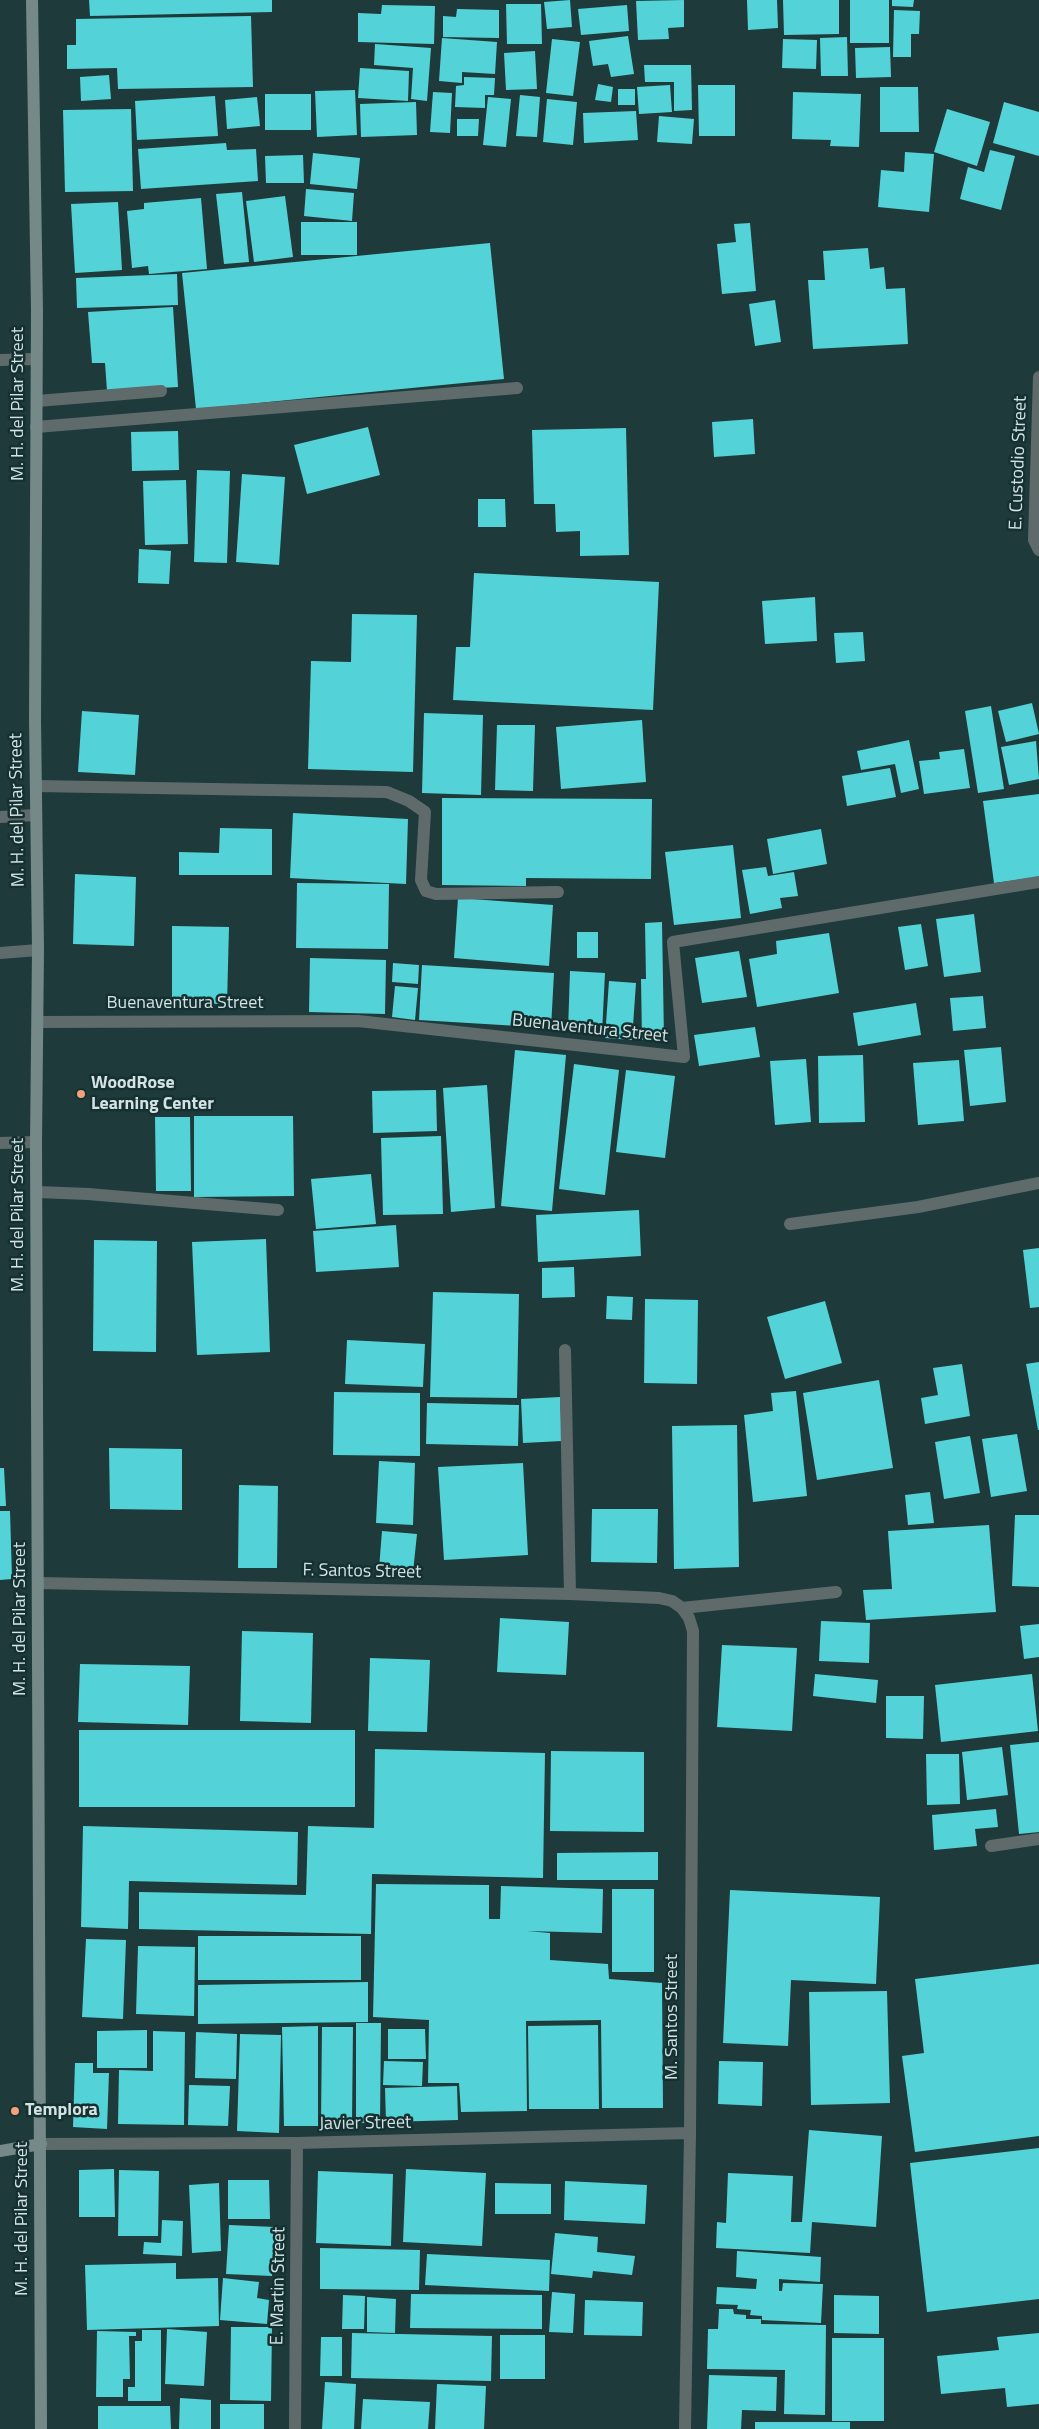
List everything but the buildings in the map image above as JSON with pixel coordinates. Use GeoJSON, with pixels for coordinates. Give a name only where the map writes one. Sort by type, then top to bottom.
{"type":"FeatureCollection","features":[{"type":"Feature","properties":{"kind":"main road","name":"M. H. del Pilar Street"},"geometry":{"type":"LineString","coordinates":[[32,0],[37,310],[35,359],[38,950],[36,1142],[41,2144],[40,2429]]}},
{"type":"Feature","properties":{"kind":"main road"},"geometry":{"type":"LineString","coordinates":[[0,2150],[41,2144]]}},
{"type":"Feature","properties":{"kind":"street"},"geometry":{"type":"LineString","coordinates":[[0,360],[35,359]]}},
{"type":"Feature","properties":{"kind":"street","name":"E. Custodio Street"},"geometry":{"type":"LineString","coordinates":[[1039,377],[1034,540],[1039,550]]}},
{"type":"Feature","properties":{"kind":"street"},"geometry":{"type":"LineString","coordinates":[[36,427],[86,425],[517,388]]}},
{"type":"Feature","properties":{"kind":"street"},"geometry":{"type":"LineString","coordinates":[[36,401],[161,391]]}},
{"type":"Feature","properties":{"kind":"street"},"geometry":{"type":"LineString","coordinates":[[36,786],[387,792],[409,801],[425,812],[421,880],[426,891],[436,894],[558,892]]}},
{"type":"Feature","properties":{"kind":"street"},"geometry":{"type":"LineString","coordinates":[[0,817],[36,815]]}},
{"type":"Feature","properties":{"kind":"street","name":"Buenaventura Street"},"geometry":{"type":"LineString","coordinates":[[38,1022],[358,1021],[684,1057],[673,942],[1039,882]]}},
{"type":"Feature","properties":{"kind":"street"},"geometry":{"type":"LineString","coordinates":[[0,953],[38,950]]}},
{"type":"Feature","properties":{"kind":"street"},"geometry":{"type":"LineString","coordinates":[[0,1143],[36,1142]]}},
{"type":"Feature","properties":{"kind":"street"},"geometry":{"type":"LineString","coordinates":[[790,1224],[918,1206],[1039,1183]]}},
{"type":"Feature","properties":{"kind":"street"},"geometry":{"type":"LineString","coordinates":[[37,1192],[278,1210]]}},
{"type":"Feature","properties":{"kind":"street"},"geometry":{"type":"LineString","coordinates":[[565,1350],[570,1594]]}},
{"type":"Feature","properties":{"kind":"street","name":"F. Santos Street"},"geometry":{"type":"LineString","coordinates":[[38,1583],[570,1594],[659,1598],[672,1601],[682,1608]]}},
{"type":"Feature","properties":{"kind":"street"},"geometry":{"type":"LineString","coordinates":[[682,1608],[836,1592]]}},
{"type":"Feature","properties":{"kind":"street","name":"M. Santos Street"},"geometry":{"type":"LineString","coordinates":[[682,1608],[689,1618],[693,1631],[690,2133],[685,2429]]}},
{"type":"Feature","properties":{"kind":"street"},"geometry":{"type":"LineString","coordinates":[[992,1846],[1039,1839]]}},
{"type":"Feature","properties":{"kind":"street","name":"Javier Street"},"geometry":{"type":"LineString","coordinates":[[41,2144],[298,2143],[690,2133]]}},
{"type":"Feature","properties":{"kind":"street","name":"E. Martin Street"},"geometry":{"type":"LineString","coordinates":[[295,2429],[298,2143]]}},
{"type":"Feature","properties":{"kind":"place","name":"WoodRose Learning Center"},"geometry":{"type":"Point","coordinates":[81,1094]}},
{"type":"Feature","properties":{"kind":"place","name":"Templora"},"geometry":{"type":"Point","coordinates":[15,2111]}}]}
